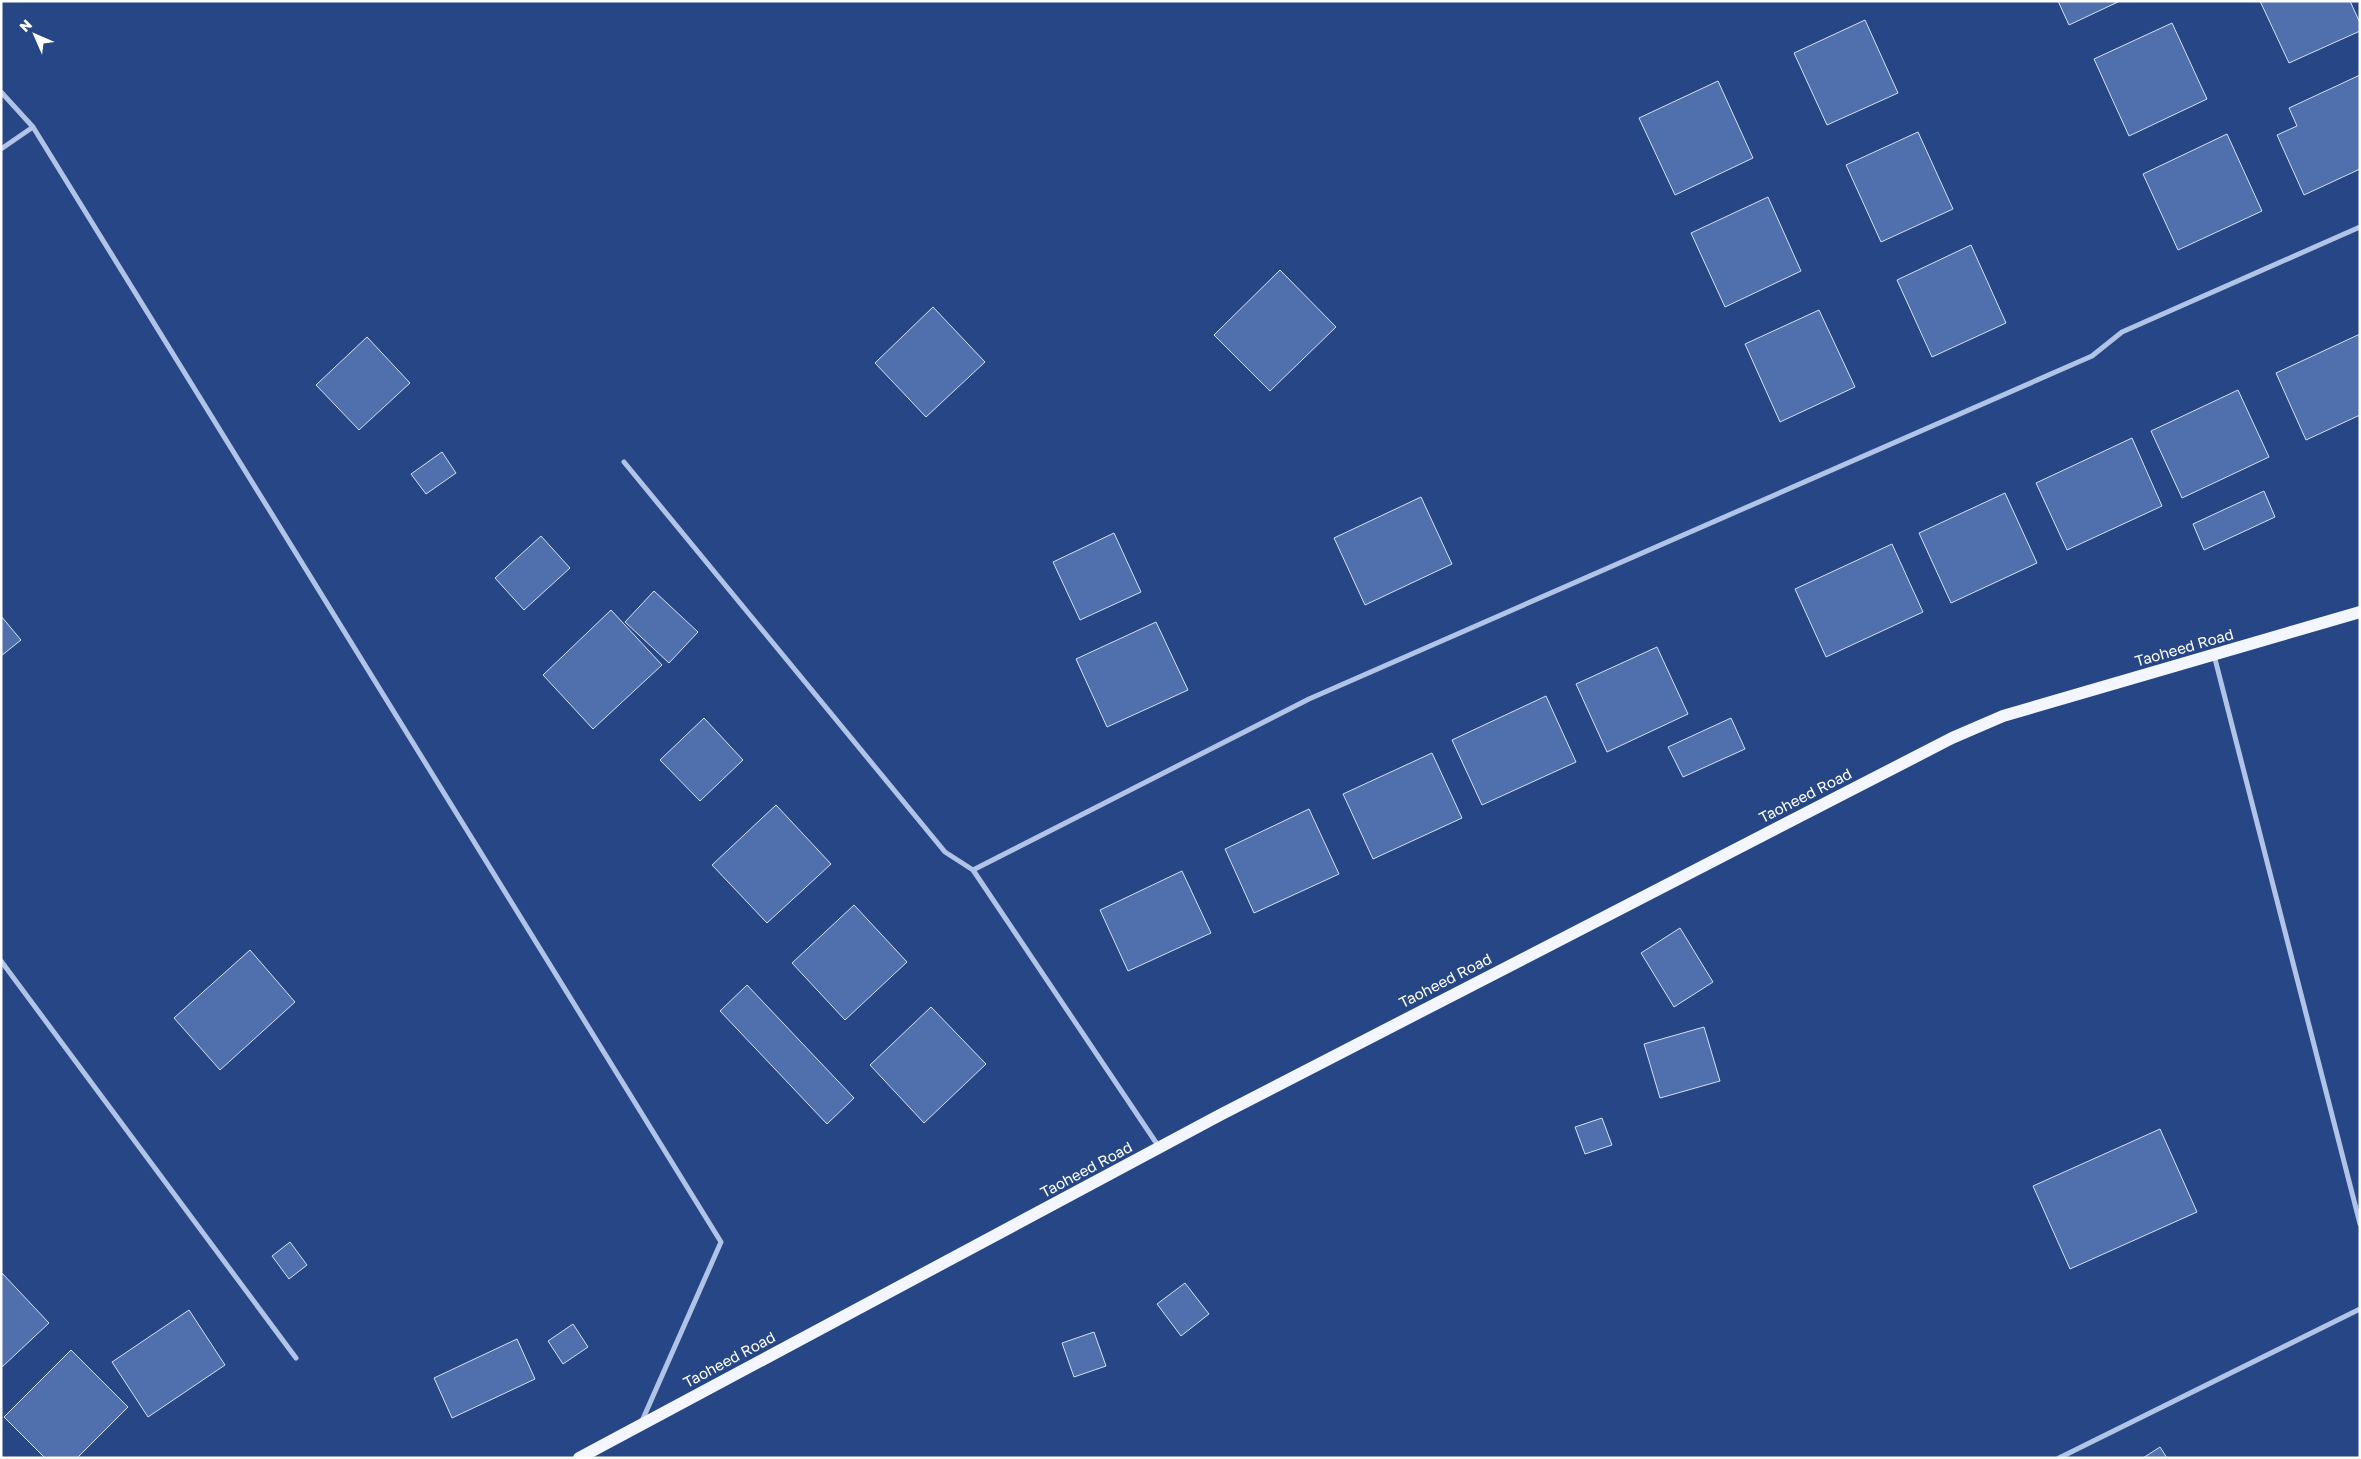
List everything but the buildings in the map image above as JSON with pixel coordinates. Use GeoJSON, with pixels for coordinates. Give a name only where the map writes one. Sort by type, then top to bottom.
{"type":"FeatureCollection","features":[{"type":"Feature","properties":{"kind":"main road","name":"Taoheed Road"},"geometry":{"type":"LineString","coordinates":[[579,1458],[1160,1148],[1952,738],[2003,716],[2360,612]]}},
{"type":"Feature","properties":{"kind":"street"},"geometry":{"type":"LineString","coordinates":[[1,92],[33,127],[721,1242],[641,1424]]}},
{"type":"Feature","properties":{"kind":"street"},"geometry":{"type":"LineString","coordinates":[[1,149],[33,127]]}},
{"type":"Feature","properties":{"kind":"street"},"geometry":{"type":"LineString","coordinates":[[973,870],[1309,699],[2092,356],[2122,332],[2360,227]]}},
{"type":"Feature","properties":{"kind":"street"},"geometry":{"type":"LineString","coordinates":[[624,462],[945,852],[973,870],[1160,1148]]}},
{"type":"Feature","properties":{"kind":"street"},"geometry":{"type":"LineString","coordinates":[[2214,655],[2360,1224]]}},
{"type":"Feature","properties":{"kind":"street"},"geometry":{"type":"LineString","coordinates":[[1,961],[296,1358]]}},
{"type":"Feature","properties":{"kind":"street"},"geometry":{"type":"LineString","coordinates":[[2059,1458],[2360,1309]]}}]}
